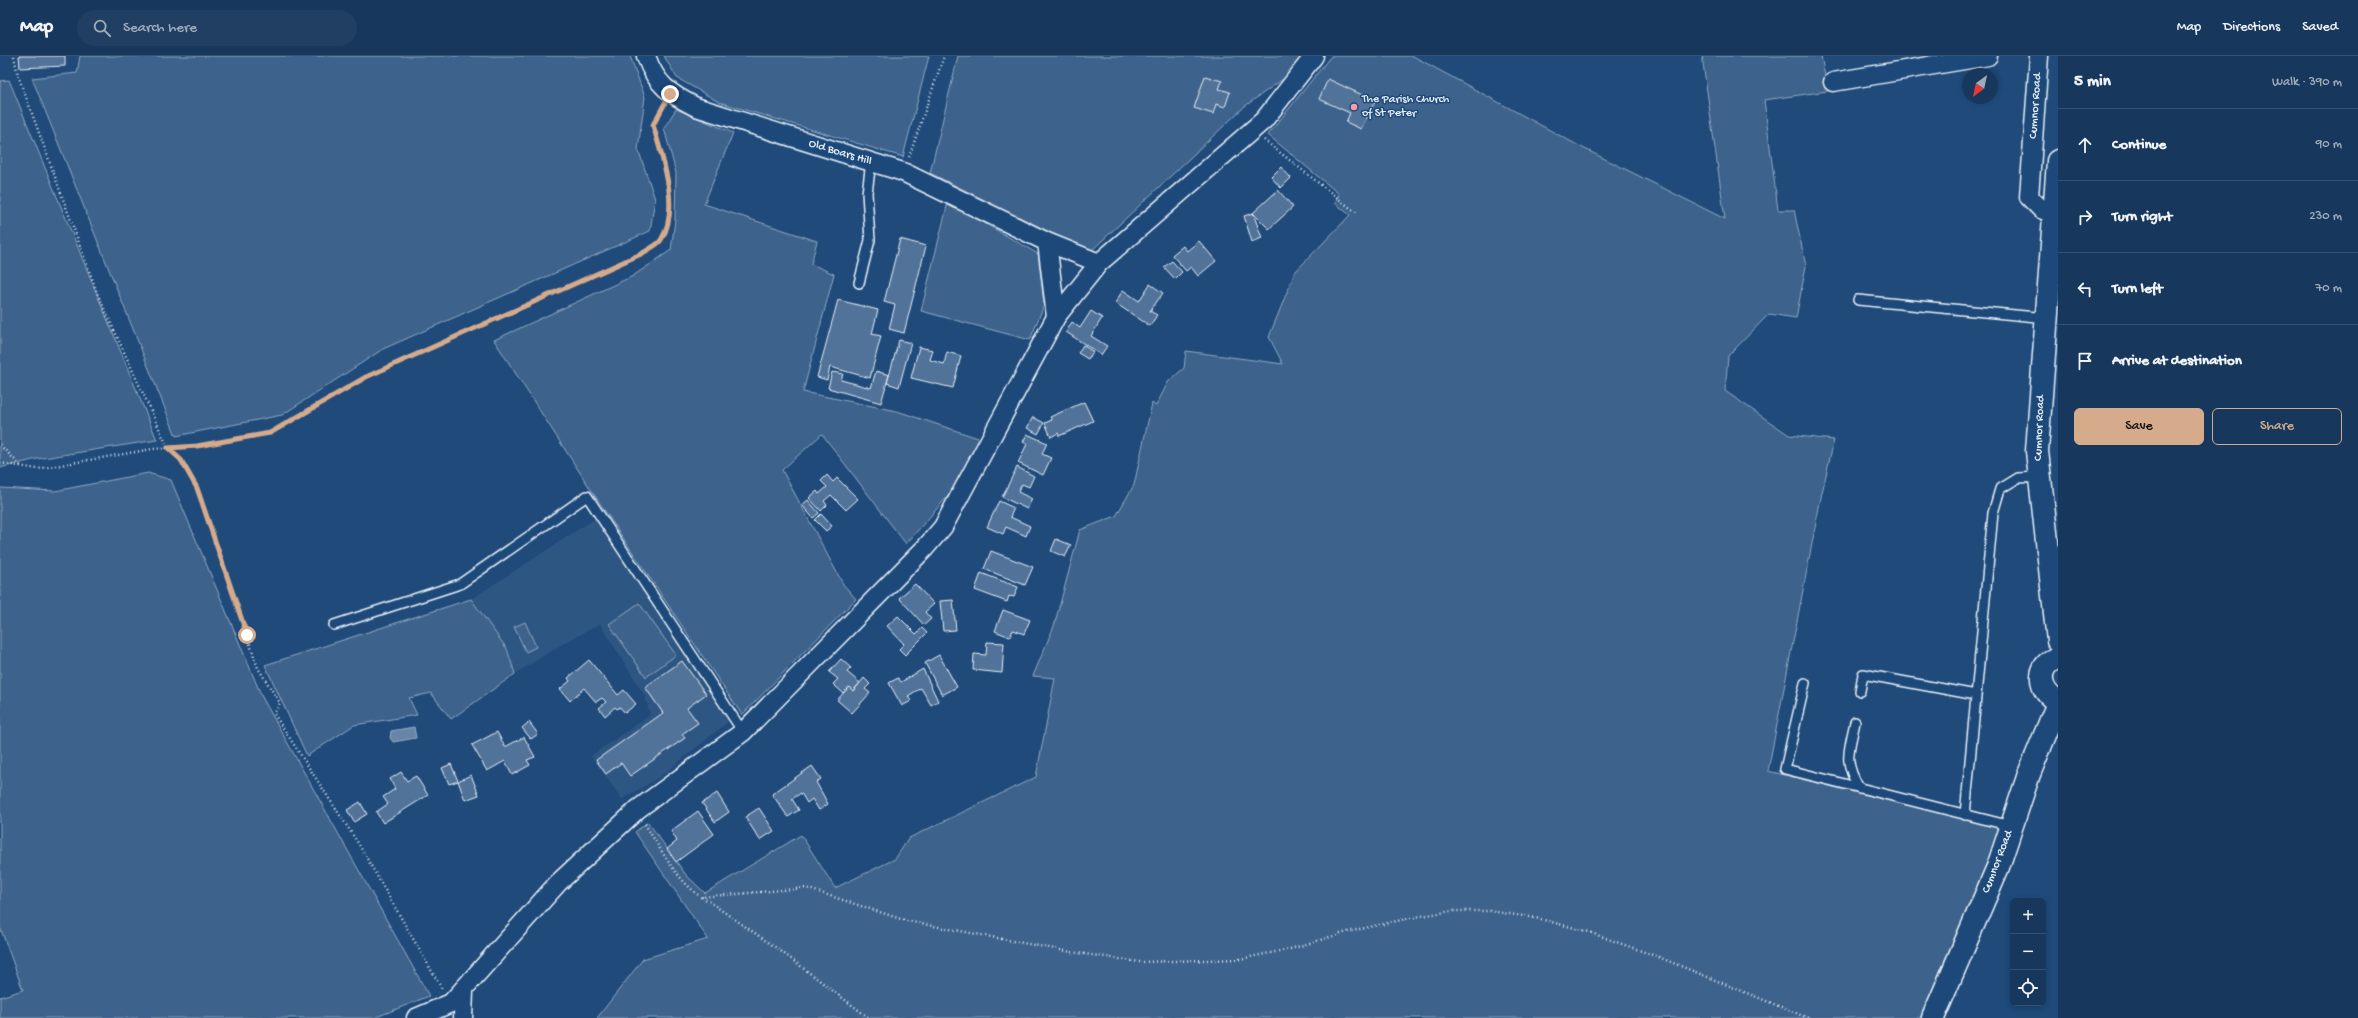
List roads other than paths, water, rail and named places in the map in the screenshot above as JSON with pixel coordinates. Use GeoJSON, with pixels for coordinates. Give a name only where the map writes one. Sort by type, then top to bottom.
{"type":"FeatureCollection","features":[{"type":"Feature","properties":{"kind":"main road","name":"Cumnor Road"},"geometry":{"type":"LineString","coordinates":[[2058,161],[2057,192],[2054,214],[2037,452],[2058,641]]}},
{"type":"Feature","properties":{"kind":"main road","name":"Cumnor Road"},"geometry":{"type":"LineString","coordinates":[[1933,1018],[1998,867],[2028,774],[2058,702],[2046,693],[2042,686],[2041,677],[2048,663],[2058,658]]}},
{"type":"Feature","properties":{"kind":"street","name":"Old Boars Hill"},"geometry":{"type":"LineString","coordinates":[[646,56],[657,80],[670,94],[696,108],[903,172],[1047,242],[1099,264]]}},
{"type":"Feature","properties":{"kind":"street"},"geometry":{"type":"LineString","coordinates":[[416,1018],[458,997],[558,883],[638,809],[743,732],[854,622],[942,527],[1056,317],[1099,264],[1264,120],[1314,56]]}},
{"type":"Feature","properties":{"kind":"street"},"geometry":{"type":"LineString","coordinates":[[1833,82],[1988,56]]}},
{"type":"Feature","properties":{"kind":"street","name":"Cumnor Road"},"geometry":{"type":"LineString","coordinates":[[2039,56],[2029,197],[2041,209],[2054,214]]}},
{"type":"Feature","properties":{"kind":"street"},"geometry":{"type":"LineString","coordinates":[[1047,242],[1056,317]]}},
{"type":"Feature","properties":{"kind":"street"},"geometry":{"type":"LineString","coordinates":[[458,997],[463,1018]]}},
{"type":"Feature","properties":{"kind":"lane"},"geometry":{"type":"LineString","coordinates":[[859,283],[870,240],[867,192],[871,162]]}},
{"type":"Feature","properties":{"kind":"lane"},"geometry":{"type":"LineString","coordinates":[[1858,300],[2047,318]]}},
{"type":"Feature","properties":{"kind":"lane"},"geometry":{"type":"LineString","coordinates":[[1965,814],[1993,514],[2000,489],[2018,478],[2040,477]]}},
{"type":"Feature","properties":{"kind":"lane"},"geometry":{"type":"LineString","coordinates":[[334,625],[460,584],[587,496],[743,732]]}},
{"type":"Feature","properties":{"kind":"lane"},"geometry":{"type":"LineString","coordinates":[[1860,691],[1863,674],[1976,695]]}},
{"type":"Feature","properties":{"kind":"lane"},"geometry":{"type":"LineString","coordinates":[[1805,683],[1785,769],[2011,826]]}},
{"type":"Feature","properties":{"kind":"lane"},"geometry":{"type":"LineString","coordinates":[[1855,722],[1847,760],[1850,773],[1859,788]]}},
{"type":"Feature","properties":{"kind":"place","name":"The Parish Church of St Peter"},"geometry":{"type":"Point","coordinates":[1354,107]}}]}
